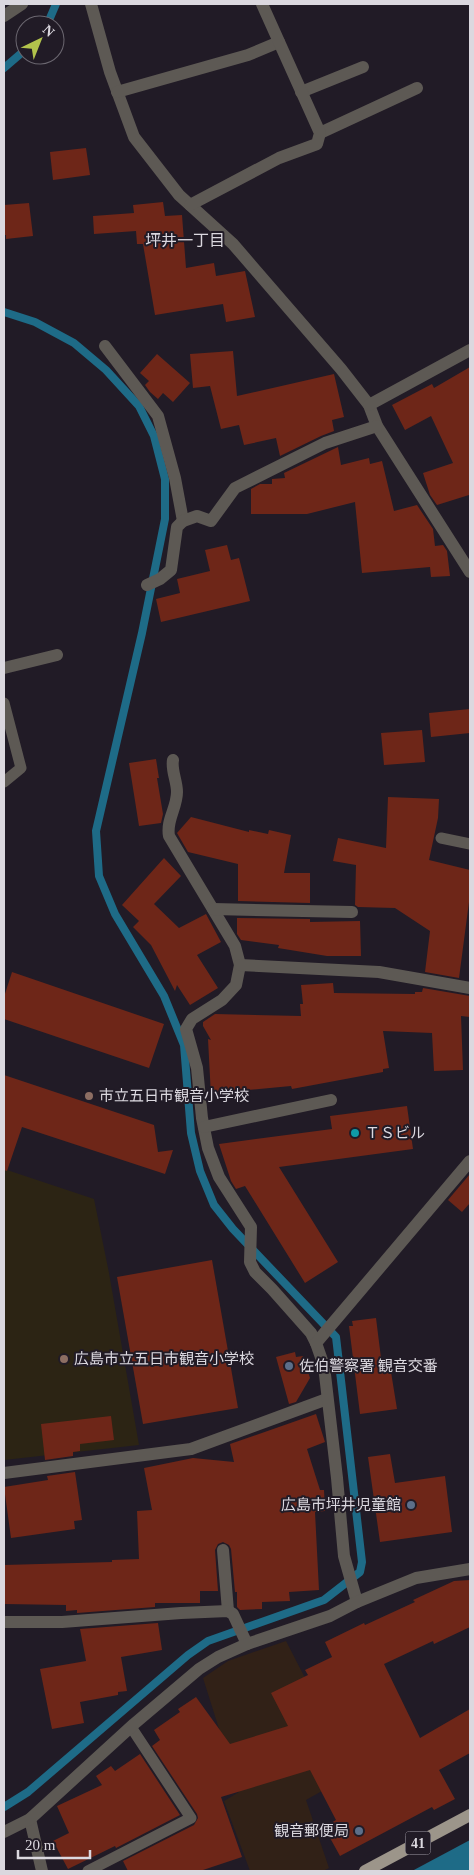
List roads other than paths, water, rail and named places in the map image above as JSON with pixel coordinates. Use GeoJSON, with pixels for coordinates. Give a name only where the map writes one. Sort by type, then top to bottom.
{"type":"FeatureCollection","features":[{"type":"Feature","properties":{"kind":"main road","name":"41"},"geometry":{"type":"LineString","coordinates":[[366,1871],[470,1815]]}},
{"type":"Feature","properties":{"kind":"street"},"geometry":{"type":"LineString","coordinates":[[4,16],[22,4]]}},
{"type":"Feature","properties":{"kind":"street"},"geometry":{"type":"LineString","coordinates":[[91,4],[110,72],[134,137],[168,181],[190,205],[233,244],[341,369],[369,405],[377,426],[470,572]]}},
{"type":"Feature","properties":{"kind":"street"},"geometry":{"type":"LineString","coordinates":[[190,205],[279,158],[317,144],[320,132],[262,4]]}},
{"type":"Feature","properties":{"kind":"street"},"geometry":{"type":"LineString","coordinates":[[117,92],[248,55],[279,42]]}},
{"type":"Feature","properties":{"kind":"street"},"geometry":{"type":"LineString","coordinates":[[301,92],[363,67]]}},
{"type":"Feature","properties":{"kind":"street"},"geometry":{"type":"LineString","coordinates":[[320,132],[417,88]]}},
{"type":"Feature","properties":{"kind":"street"},"geometry":{"type":"LineString","coordinates":[[105,346],[158,416],[175,478],[183,521]]}},
{"type":"Feature","properties":{"kind":"street"},"geometry":{"type":"LineString","coordinates":[[369,405],[470,350]]}},
{"type":"Feature","properties":{"kind":"street"},"geometry":{"type":"LineString","coordinates":[[147,585],[160,579],[171,570],[177,527],[183,521],[197,516],[211,521],[236,488],[325,443],[377,426]]}},
{"type":"Feature","properties":{"kind":"street"},"geometry":{"type":"LineString","coordinates":[[4,668],[57,655]]}},
{"type":"Feature","properties":{"kind":"street"},"geometry":{"type":"LineString","coordinates":[[173,760],[176,798],[169,820],[169,836],[235,946],[240,965],[236,985],[222,1000],[192,1019],[186,1029],[197,1068],[208,1148],[219,1177],[249,1224],[251,1235],[250,1262],[255,1272],[318,1339],[324,1366],[338,1478],[344,1556],[355,1597]]}},
{"type":"Feature","properties":{"kind":"street"},"geometry":{"type":"LineString","coordinates":[[213,909],[352,912]]}},
{"type":"Feature","properties":{"kind":"street"},"geometry":{"type":"LineString","coordinates":[[240,965],[379,972],[470,988]]}},
{"type":"Feature","properties":{"kind":"street"},"geometry":{"type":"LineString","coordinates":[[204,1127],[331,1100]]}},
{"type":"Feature","properties":{"kind":"street"},"geometry":{"type":"LineString","coordinates":[[318,1339],[470,1161]]}},
{"type":"Feature","properties":{"kind":"street"},"geometry":{"type":"LineString","coordinates":[[4,1473],[191,1449],[327,1399]]}},
{"type":"Feature","properties":{"kind":"street"},"geometry":{"type":"LineString","coordinates":[[222,1550],[231,1613],[246,1643]]}},
{"type":"Feature","properties":{"kind":"street"},"geometry":{"type":"LineString","coordinates":[[4,1832],[30,1819],[131,1727],[199,1669],[218,1657],[246,1643],[330,1616],[355,1597],[416,1578],[470,1569]]}},
{"type":"Feature","properties":{"kind":"street"},"geometry":{"type":"LineString","coordinates":[[4,1622],[62,1622],[181,1613],[231,1613]]}},
{"type":"Feature","properties":{"kind":"street"},"geometry":{"type":"LineString","coordinates":[[30,1819],[42,1871]]}},
{"type":"Feature","properties":{"kind":"lane"},"geometry":{"type":"LineString","coordinates":[[4,703],[21,768],[4,782]]}},
{"type":"Feature","properties":{"kind":"lane"},"geometry":{"type":"LineString","coordinates":[[441,838],[470,844]]}},
{"type":"Feature","properties":{"kind":"lane"},"geometry":{"type":"LineString","coordinates":[[88,1871],[191,1818],[131,1727]]}},
{"type":"Feature","properties":{"kind":"water"},"geometry":{"type":"Polygon","coordinates":[[[470,1840],[470,1871],[412,1871],[470,1840]]]}},
{"type":"Feature","properties":{"kind":"waterway"},"geometry":{"type":"LineString","coordinates":[[51,15],[56,4]]}},
{"type":"Feature","properties":{"kind":"waterway"},"geometry":{"type":"LineString","coordinates":[[4,68],[15,59]]}},
{"type":"Feature","properties":{"kind":"waterway"},"geometry":{"type":"LineString","coordinates":[[4,312],[35,322],[74,343],[106,370],[139,406],[154,436],[165,479],[165,519],[142,633],[96,831],[99,876],[115,914],[164,996],[184,1045],[191,1133],[200,1171],[214,1205],[233,1229],[336,1337],[362,1562],[360,1572],[324,1600],[208,1641],[188,1655],[28,1792],[4,1807]]}},
{"type":"Feature","properties":{"kind":"place","name":"市立五日市観音小学校"},"geometry":{"type":"Point","coordinates":[89,1096]}},
{"type":"Feature","properties":{"kind":"place","name":"ＴＳビル"},"geometry":{"type":"Point","coordinates":[355,1133]}},
{"type":"Feature","properties":{"kind":"place","name":"広島市立五日市観音小学校"},"geometry":{"type":"Point","coordinates":[64,1359]}},
{"type":"Feature","properties":{"kind":"place","name":"佐伯警察署 観音交番"},"geometry":{"type":"Point","coordinates":[289,1366]}},
{"type":"Feature","properties":{"kind":"place","name":"広島市坪井児童館"},"geometry":{"type":"Point","coordinates":[411,1505]}},
{"type":"Feature","properties":{"kind":"place","name":"観音郵便局"},"geometry":{"type":"Point","coordinates":[359,1831]}},
{"type":"Feature","properties":{"kind":"district","name":"坪井一丁目"},"geometry":{"type":"Point","coordinates":[185,240]}}]}
